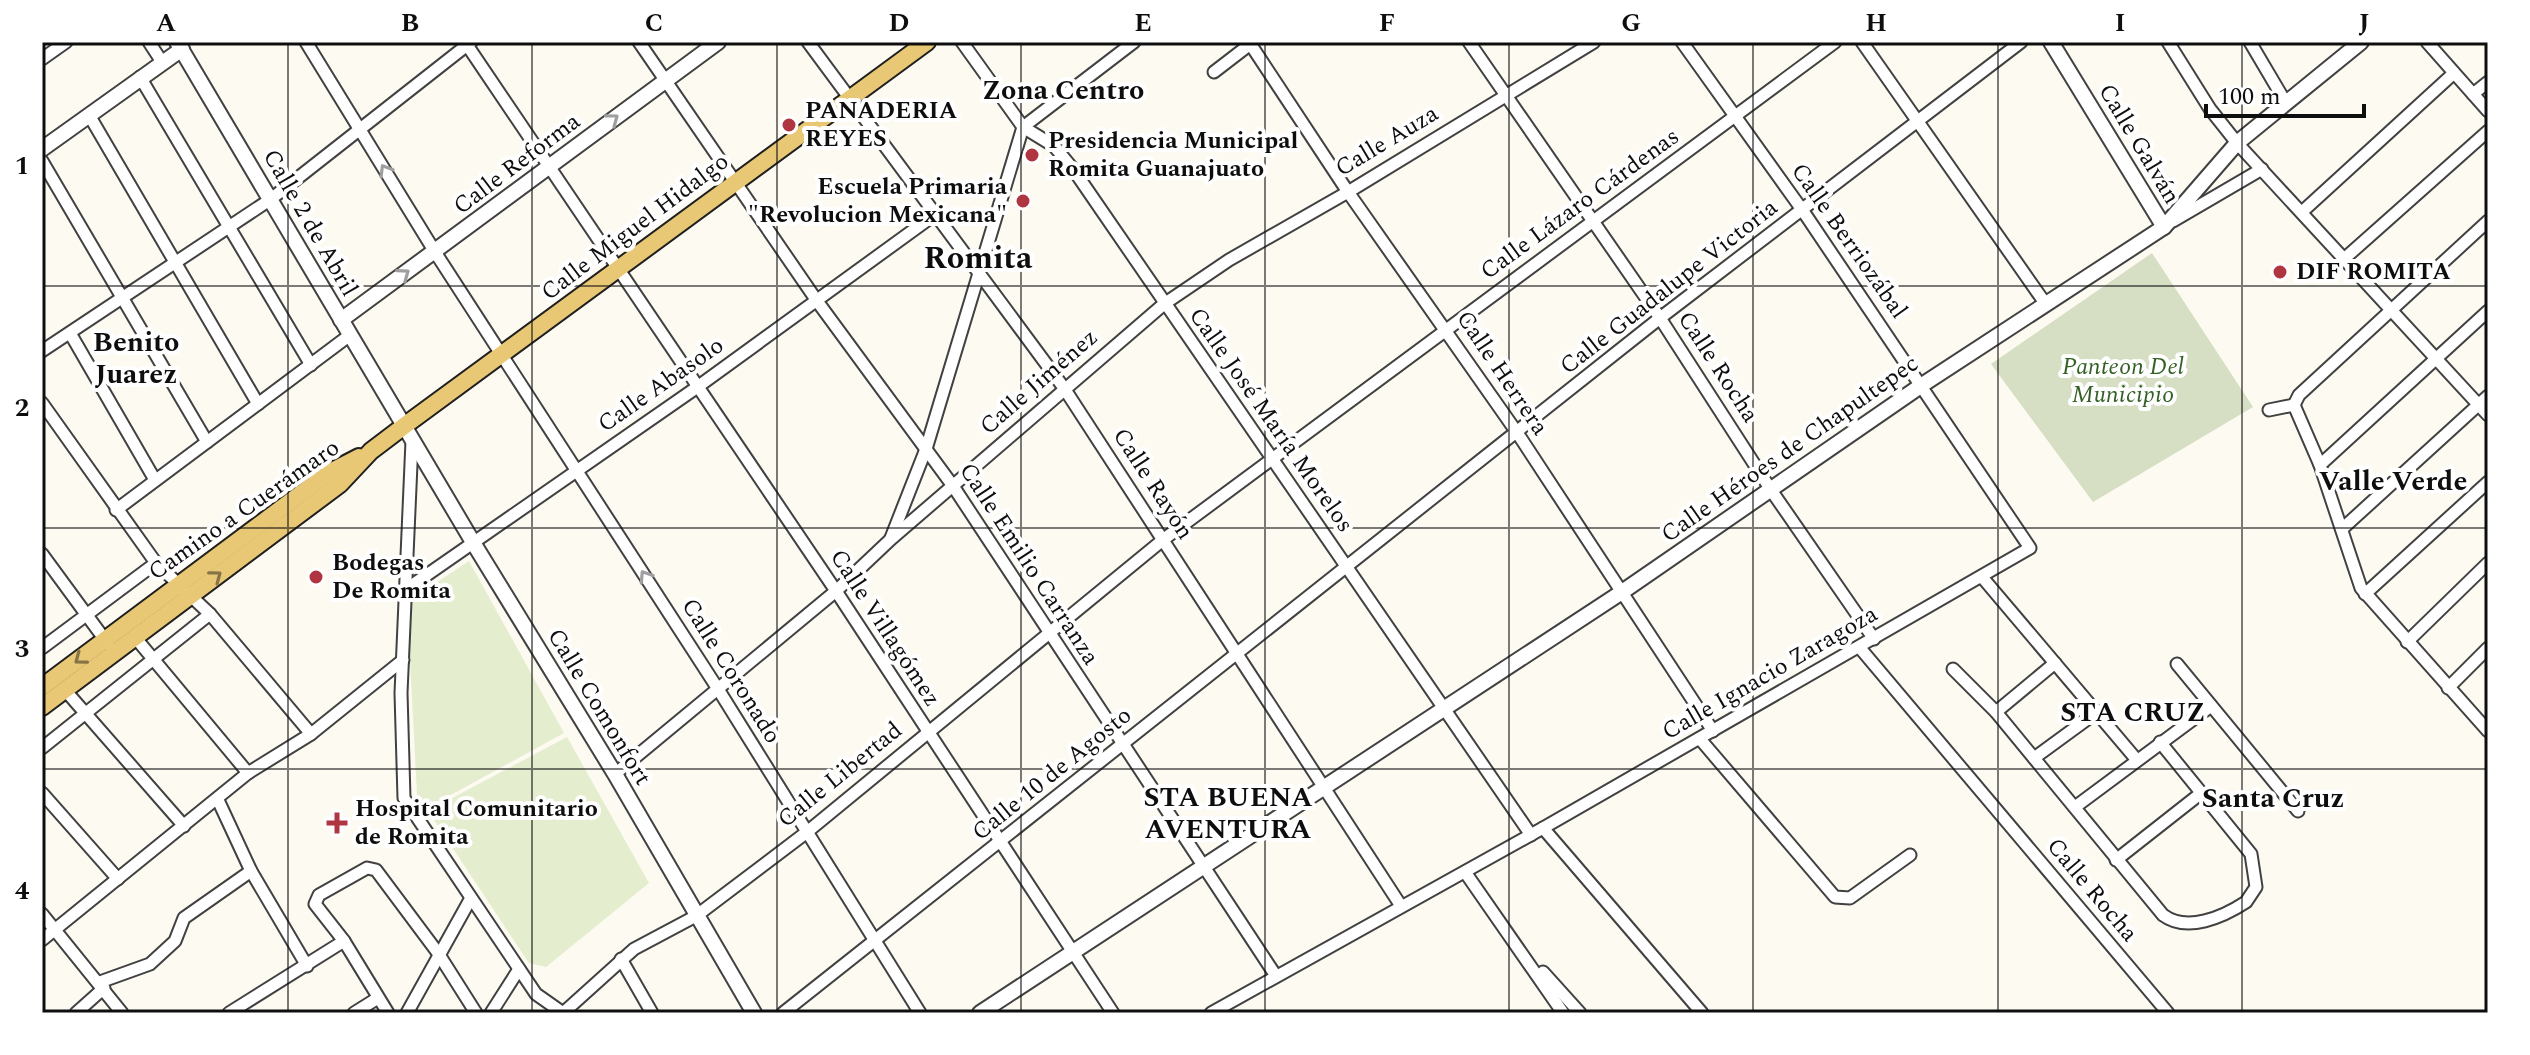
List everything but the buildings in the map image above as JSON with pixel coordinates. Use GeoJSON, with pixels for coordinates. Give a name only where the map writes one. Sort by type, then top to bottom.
{"type":"FeatureCollection","features":[{"type":"Feature","properties":{"kind":"main road","name":"Calle Miguel Hidalgo"},"geometry":{"type":"LineString","coordinates":[[371,451],[408,433],[502,355],[927,42]]}},
{"type":"Feature","properties":{"kind":"main road","name":"Camino a Cuerámaro"},"geometry":{"type":"LineString","coordinates":[[42,687],[110,646],[185,590],[330,472],[371,451]]}},
{"type":"Feature","properties":{"kind":"main road","name":"Camino a Cuerámaro"},"geometry":{"type":"LineString","coordinates":[[43,704],[65,690],[110,646],[134,636],[185,590]]}},
{"type":"Feature","properties":{"kind":"street"},"geometry":{"type":"LineString","coordinates":[[42,59],[66,42]]}},
{"type":"Feature","properties":{"kind":"street"},"geometry":{"type":"LineString","coordinates":[[149,42],[162,62]]}},
{"type":"Feature","properties":{"kind":"street","name":"Calle Coronado"},"geometry":{"type":"LineString","coordinates":[[306,42],[435,252],[718,689],[920,1013]]}},
{"type":"Feature","properties":{"kind":"street","name":"Calle Emilio Carranza"},"geometry":{"type":"LineString","coordinates":[[639,42],[817,301],[953,486],[1276,976]]}},
{"type":"Feature","properties":{"kind":"street","name":"Calle Reforma"},"geometry":{"type":"LineString","coordinates":[[341,320],[718,42]]}},
{"type":"Feature","properties":{"kind":"street","name":"Calle Rayón"},"geometry":{"type":"LineString","coordinates":[[808,42],[1064,388],[1401,906]]}},
{"type":"Feature","properties":{"kind":"street","name":"Calle José María Morelos"},"geometry":{"type":"LineString","coordinates":[[962,42],[1023,127],[1054,146],[1073,169],[1531,835]]}},
{"type":"Feature","properties":{"kind":"street"},"geometry":{"type":"LineString","coordinates":[[891,539],[926,449],[1023,127],[1134,42]]}},
{"type":"Feature","properties":{"kind":"street","name":"Calle Rocha"},"geometry":{"type":"LineString","coordinates":[[1469,42],[1660,318],[1771,490],[1874,639]]}},
{"type":"Feature","properties":{"kind":"street","name":"Calle Auza"},"geometry":{"type":"LineString","coordinates":[[1164,304],[1217,267],[1348,192],[1594,42]]}},
{"type":"Feature","properties":{"kind":"street","name":"Calle Berriozábal"},"geometry":{"type":"LineString","coordinates":[[1682,42],[1803,211],[2030,548]]}},
{"type":"Feature","properties":{"kind":"street","name":"Calle Lázaro Cárdenas"},"geometry":{"type":"LineString","coordinates":[[1273,457],[1447,331],[1591,221],[1735,119],[1835,42]]}},
{"type":"Feature","properties":{"kind":"street"},"geometry":{"type":"LineString","coordinates":[[1862,42],[2045,303]]}},
{"type":"Feature","properties":{"kind":"street","name":"Calle Guadalupe Victoria"},"geometry":{"type":"LineString","coordinates":[[1347,569],[1660,318],[2021,42]]}},
{"type":"Feature","properties":{"kind":"street","name":"Calle Galván"},"geometry":{"type":"LineString","coordinates":[[2051,42],[2164,227]]}},
{"type":"Feature","properties":{"kind":"street"},"geometry":{"type":"LineString","coordinates":[[2168,42],[2210,109],[2237,143],[2488,415]]}},
{"type":"Feature","properties":{"kind":"street"},"geometry":{"type":"LineString","coordinates":[[2250,42],[2286,103]]}},
{"type":"Feature","properties":{"kind":"street","name":"Calle Héroes de Chapultepec"},"geometry":{"type":"LineString","coordinates":[[980,1013],[1622,592],[1922,385],[2164,227],[2237,143],[2361,42]]}},
{"type":"Feature","properties":{"kind":"street"},"geometry":{"type":"LineString","coordinates":[[2427,42],[2488,111]]}},
{"type":"Feature","properties":{"kind":"street"},"geometry":{"type":"LineString","coordinates":[[42,351],[271,199],[468,43]]}},
{"type":"Feature","properties":{"kind":"street","name":"Calle Villagómez"},"geometry":{"type":"LineString","coordinates":[[468,43],[696,388],[836,591],[1113,1013]]}},
{"type":"Feature","properties":{"kind":"street"},"geometry":{"type":"LineString","coordinates":[[1214,72],[1251,43]]}},
{"type":"Feature","properties":{"kind":"street","name":"Calle Herrera"},"geometry":{"type":"LineString","coordinates":[[1251,43],[1348,192],[1518,434],[1713,731]]}},
{"type":"Feature","properties":{"kind":"street"},"geometry":{"type":"LineString","coordinates":[[42,149],[162,62],[180,45]]}},
{"type":"Feature","properties":{"kind":"street","name":"Calle 2 de Abril"},"geometry":{"type":"LineString","coordinates":[[180,45],[408,433]]}},
{"type":"Feature","properties":{"kind":"street"},"geometry":{"type":"LineString","coordinates":[[2303,211],[2454,73]]}},
{"type":"Feature","properties":{"kind":"street"},"geometry":{"type":"LineString","coordinates":[[140,77],[311,365]]}},
{"type":"Feature","properties":{"kind":"street"},"geometry":{"type":"LineString","coordinates":[[2473,94],[2488,82]]}},
{"type":"Feature","properties":{"kind":"street"},"geometry":{"type":"LineString","coordinates":[[89,115],[258,404]]}},
{"type":"Feature","properties":{"kind":"street"},"geometry":{"type":"LineString","coordinates":[[2345,258],[2488,131]]}},
{"type":"Feature","properties":{"kind":"street"},"geometry":{"type":"LineString","coordinates":[[42,161],[207,442]]}},
{"type":"Feature","properties":{"kind":"street"},"geometry":{"type":"LineString","coordinates":[[2164,227],[2262,169]]}},
{"type":"Feature","properties":{"kind":"street","name":"Calle Abasolo"},"geometry":{"type":"LineString","coordinates":[[408,588],[696,388],[937,213]]}},
{"type":"Feature","properties":{"kind":"street"},"geometry":{"type":"LineString","coordinates":[[2488,221],[2299,395],[2294,405],[2320,465],[2365,594],[2488,731]]}},
{"type":"Feature","properties":{"kind":"street","name":"Calle Jiménez"},"geometry":{"type":"LineString","coordinates":[[615,774],[836,591],[891,539],[1164,304]]}},
{"type":"Feature","properties":{"kind":"street"},"geometry":{"type":"LineString","coordinates":[[2320,465],[2488,311]]}},
{"type":"Feature","properties":{"kind":"street"},"geometry":{"type":"LineString","coordinates":[[70,333],[155,480]]}},
{"type":"Feature","properties":{"kind":"street"},"geometry":{"type":"LineString","coordinates":[[116,510],[350,335]]}},
{"type":"Feature","properties":{"kind":"street"},"geometry":{"type":"LineString","coordinates":[[2342,529],[2488,396]]}},
{"type":"Feature","properties":{"kind":"street"},"geometry":{"type":"LineString","coordinates":[[42,403],[156,563],[210,614],[311,734]]}},
{"type":"Feature","properties":{"kind":"street"},"geometry":{"type":"LineString","coordinates":[[2269,410],[2294,405]]}},
{"type":"Feature","properties":{"kind":"street"},"geometry":{"type":"LineString","coordinates":[[408,433],[408,588],[401,693],[404,798],[536,994],[563,1013]]}},
{"type":"Feature","properties":{"kind":"street","name":"Calle Comonfort"},"geometry":{"type":"LineString","coordinates":[[408,433],[615,774],[754,1013]]}},
{"type":"Feature","properties":{"kind":"street","name":"Calle Libertad"},"geometry":{"type":"LineString","coordinates":[[563,1013],[621,959],[696,916],[807,832],[1164,539],[1273,457]]}},
{"type":"Feature","properties":{"kind":"street"},"geometry":{"type":"LineString","coordinates":[[2365,594],[2488,482]]}},
{"type":"Feature","properties":{"kind":"street","name":"Calle Ignacio Zaragoza"},"geometry":{"type":"LineString","coordinates":[[1211,1013],[1531,835],[2030,548]]}},
{"type":"Feature","properties":{"kind":"street"},"geometry":{"type":"LineString","coordinates":[[42,554],[84,615],[110,646]]}},
{"type":"Feature","properties":{"kind":"street"},"geometry":{"type":"LineString","coordinates":[[42,648],[156,563]]}},
{"type":"Feature","properties":{"kind":"street"},"geometry":{"type":"LineString","coordinates":[[2407,642],[2488,563]]}},
{"type":"Feature","properties":{"kind":"street","name":"Calle 10 de Agosto"},"geometry":{"type":"LineString","coordinates":[[783,1013],[1347,569]]}},
{"type":"Feature","properties":{"kind":"street"},"geometry":{"type":"LineString","coordinates":[[1982,577],[2136,759]]}},
{"type":"Feature","properties":{"kind":"street"},"geometry":{"type":"LineString","coordinates":[[42,748],[210,614]]}},
{"type":"Feature","properties":{"kind":"street"},"geometry":{"type":"LineString","coordinates":[[134,636],[248,773]]}},
{"type":"Feature","properties":{"kind":"street","name":"Calle Rocha"},"geometry":{"type":"LineString","coordinates":[[1860,648],[2168,1013]]}},
{"type":"Feature","properties":{"kind":"street"},"geometry":{"type":"LineString","coordinates":[[2448,688],[2488,648]]}},
{"type":"Feature","properties":{"kind":"street"},"geometry":{"type":"LineString","coordinates":[[42,940],[248,773],[311,734],[403,660]]}},
{"type":"Feature","properties":{"kind":"street"},"geometry":{"type":"LineString","coordinates":[[1996,712],[2055,663]]}},
{"type":"Feature","properties":{"kind":"street"},"geometry":{"type":"LineString","coordinates":[[2177,664],[2298,811]]}},
{"type":"Feature","properties":{"kind":"street"},"geometry":{"type":"LineString","coordinates":[[1953,669],[1996,712],[2163,915],[2172,921],[2194,923],[2237,908],[2253,895],[2256,887],[2251,854],[2160,742]]}},
{"type":"Feature","properties":{"kind":"street"},"geometry":{"type":"LineString","coordinates":[[379,680],[401,693]]}},
{"type":"Feature","properties":{"kind":"street"},"geometry":{"type":"LineString","coordinates":[[65,690],[184,826]]}},
{"type":"Feature","properties":{"kind":"street"},"geometry":{"type":"LineString","coordinates":[[2075,807],[2211,706]]}},
{"type":"Feature","properties":{"kind":"street"},"geometry":{"type":"LineString","coordinates":[[2034,758],[2097,712]]}},
{"type":"Feature","properties":{"kind":"street"},"geometry":{"type":"LineString","coordinates":[[1700,739],[1835,897],[1850,898],[1910,855]]}},
{"type":"Feature","properties":{"kind":"street"},"geometry":{"type":"LineString","coordinates":[[42,793],[118,879]]}},
{"type":"Feature","properties":{"kind":"street"},"geometry":{"type":"LineString","coordinates":[[2116,860],[2200,794]]}},
{"type":"Feature","properties":{"kind":"street"},"geometry":{"type":"LineString","coordinates":[[218,800],[251,871],[307,966]]}},
{"type":"Feature","properties":{"kind":"street"},"geometry":{"type":"LineString","coordinates":[[1543,828],[1702,1013]]}},
{"type":"Feature","properties":{"kind":"street"},"geometry":{"type":"LineString","coordinates":[[388,1013],[344,941],[315,904],[315,899],[367,868],[376,870],[438,953],[476,1013]]}},
{"type":"Feature","properties":{"kind":"street"},"geometry":{"type":"LineString","coordinates":[[76,1013],[102,985],[150,964],[175,941],[184,918],[251,871]]}},
{"type":"Feature","properties":{"kind":"street"},"geometry":{"type":"LineString","coordinates":[[1465,872],[1517,942],[1563,1013]]}},
{"type":"Feature","properties":{"kind":"street"},"geometry":{"type":"LineString","coordinates":[[407,1013],[471,898]]}},
{"type":"Feature","properties":{"kind":"street"},"geometry":{"type":"LineString","coordinates":[[42,914],[122,1013]]}},
{"type":"Feature","properties":{"kind":"street"},"geometry":{"type":"LineString","coordinates":[[229,1013],[344,941]]}},
{"type":"Feature","properties":{"kind":"street"},"geometry":{"type":"LineString","coordinates":[[1517,942],[1580,1013]]}},
{"type":"Feature","properties":{"kind":"street"},"geometry":{"type":"LineString","coordinates":[[621,959],[652,1013]]}},
{"type":"Feature","properties":{"kind":"street"},"geometry":{"type":"LineString","coordinates":[[491,1013],[519,969]]}},
{"type":"Feature","properties":{"kind":"street"},"geometry":{"type":"LineString","coordinates":[[354,1013],[378,998]]}},
{"type":"Feature","properties":{"kind":"green space","name":"Panteon Del Municipio"},"geometry":{"type":"Polygon","coordinates":[[[2152,253],[2253,407],[2093,502],[1991,364],[2152,253]]]}},
{"type":"Feature","properties":{"kind":"green space"},"geometry":{"type":"Polygon","coordinates":[[[469,561],[564,733],[418,813],[407,602],[469,561]]]}},
{"type":"Feature","properties":{"kind":"green space"},"geometry":{"type":"Polygon","coordinates":[[[567,737],[649,883],[546,967],[529,963],[428,811],[567,737]]]}},
{"type":"Feature","properties":{"kind":"place","name":"PANADERIA REYES"},"geometry":{"type":"Point","coordinates":[789,125]}},
{"type":"Feature","properties":{"kind":"place","name":"Presidencia Municipal Romita Guanajuato"},"geometry":{"type":"Point","coordinates":[1032,155]}},
{"type":"Feature","properties":{"kind":"place","name":"Escuela Primaria \"Revolucion Mexicana\""},"geometry":{"type":"Point","coordinates":[1023,201]}},
{"type":"Feature","properties":{"kind":"place","name":"DIF ROMITA"},"geometry":{"type":"Point","coordinates":[2280,272]}},
{"type":"Feature","properties":{"kind":"place","name":"Bodegas De Romita"},"geometry":{"type":"Point","coordinates":[316,577]}},
{"type":"Feature","properties":{"kind":"place","name":"Hospital Comunitario de Romita"},"geometry":{"type":"Point","coordinates":[337,823]}},
{"type":"Feature","properties":{"kind":"district","name":"Zona Centro"},"geometry":{"type":"Point","coordinates":[1063,90]}},
{"type":"Feature","properties":{"kind":"district","name":"Romita"},"geometry":{"type":"Point","coordinates":[978,258]}},
{"type":"Feature","properties":{"kind":"district","name":"Benito Juarez"},"geometry":{"type":"Point","coordinates":[136,358]}},
{"type":"Feature","properties":{"kind":"district","name":"Valle Verde"},"geometry":{"type":"Point","coordinates":[2393,481]}},
{"type":"Feature","properties":{"kind":"district","name":"STA CRUZ"},"geometry":{"type":"Point","coordinates":[2133,712]}},
{"type":"Feature","properties":{"kind":"district","name":"Santa Cruz"},"geometry":{"type":"Point","coordinates":[2273,798]}},
{"type":"Feature","properties":{"kind":"district","name":"STA BUENA AVENTURA"},"geometry":{"type":"Point","coordinates":[1228,813]}}]}
